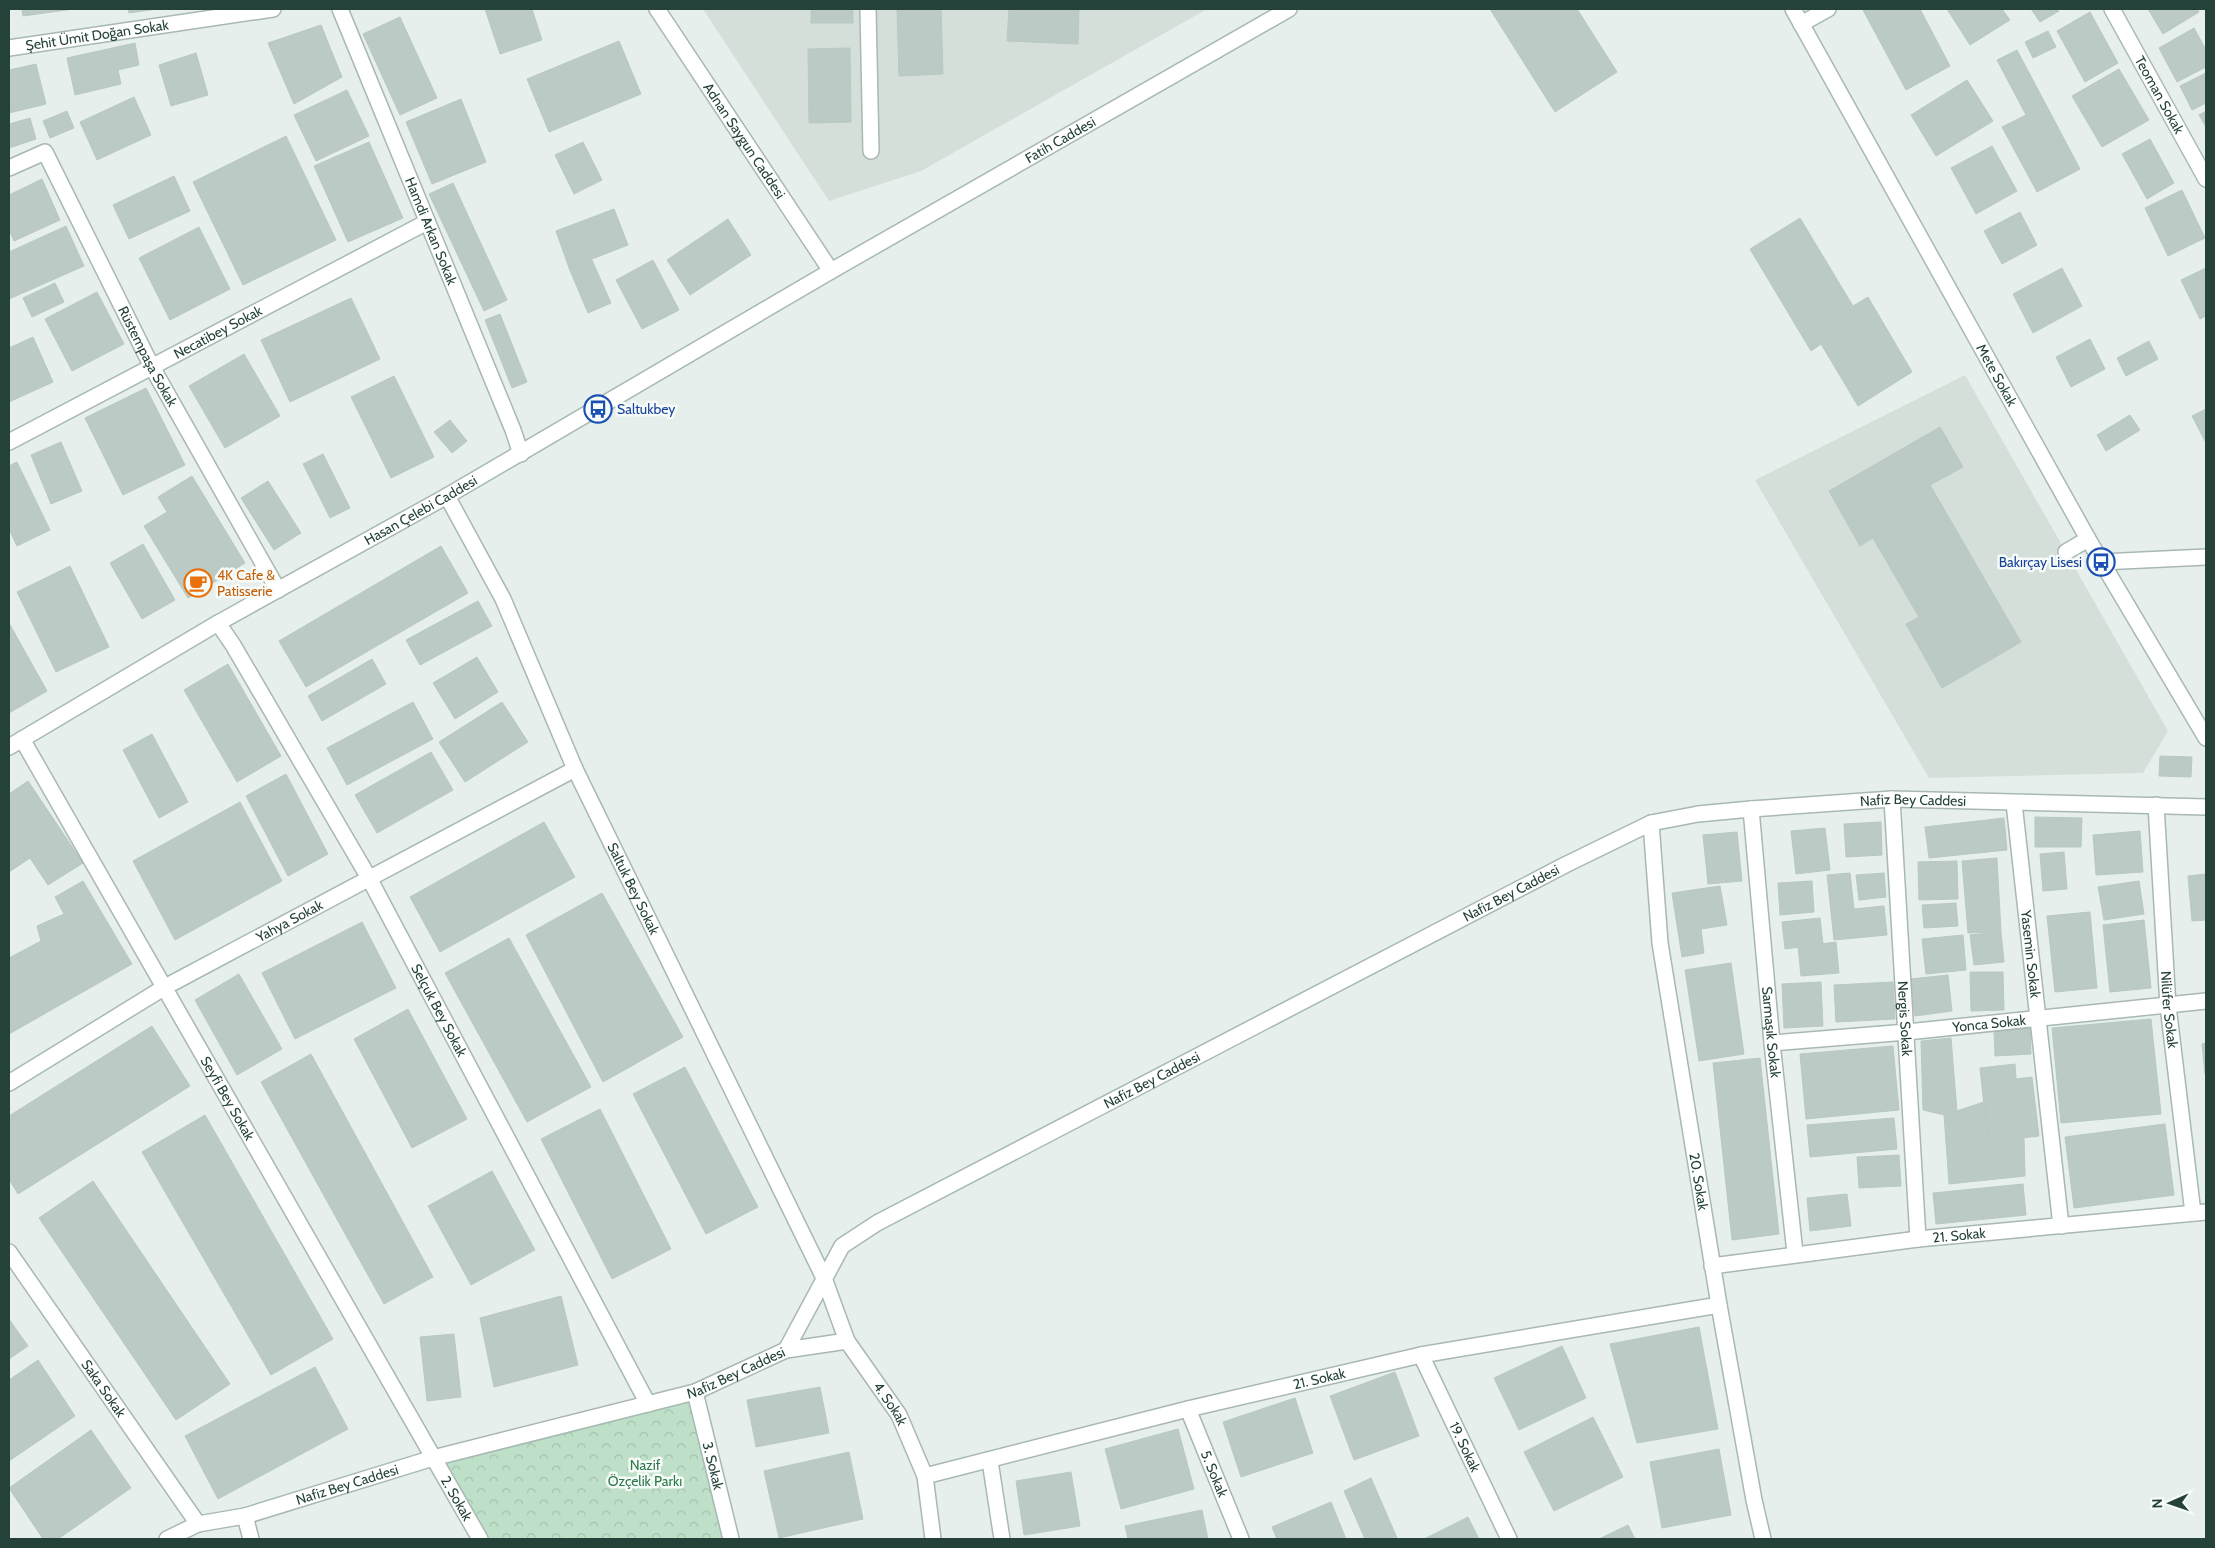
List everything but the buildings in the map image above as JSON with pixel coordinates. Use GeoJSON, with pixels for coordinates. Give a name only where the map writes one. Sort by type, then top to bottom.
{"type":"FeatureCollection","features":[{"type":"Feature","properties":{"kind":"street","name":"Şehit Ümit Doğan Sokak"},"geometry":{"type":"LineString","coordinates":[[9,48],[273,9]]}},
{"type":"Feature","properties":{"kind":"street","name":"Hamdi Arkan Sokak"},"geometry":{"type":"LineString","coordinates":[[340,9],[513,430],[521,454]]}},
{"type":"Feature","properties":{"kind":"street","name":"Adnan Saygun Caddesi"},"geometry":{"type":"LineString","coordinates":[[657,9],[831,271]]}},
{"type":"Feature","properties":{"kind":"street"},"geometry":{"type":"LineString","coordinates":[[868,9],[871,151]]}},
{"type":"Feature","properties":{"kind":"street","name":"Fatih Caddesi"},"geometry":{"type":"LineString","coordinates":[[831,271],[1289,9]]}},
{"type":"Feature","properties":{"kind":"street","name":"Mete Sokak"},"geometry":{"type":"LineString","coordinates":[[1792,9],[2101,562],[2206,738]]}},
{"type":"Feature","properties":{"kind":"street"},"geometry":{"type":"LineString","coordinates":[[1801,24],[1828,9]]}},
{"type":"Feature","properties":{"kind":"street","name":"Teoman Sokak"},"geometry":{"type":"LineString","coordinates":[[2112,9],[2206,179]]}},
{"type":"Feature","properties":{"kind":"street","name":"Rüstempaşa Sokak"},"geometry":{"type":"LineString","coordinates":[[9,168],[45,152],[152,367],[278,590]]}},
{"type":"Feature","properties":{"kind":"street","name":"Necatibey Sokak"},"geometry":{"type":"LineString","coordinates":[[9,442],[428,222]]}},
{"type":"Feature","properties":{"kind":"street","name":"Hasan Çelebi Caddesi"},"geometry":{"type":"LineString","coordinates":[[15,743],[218,623],[521,454],[831,271]]}},
{"type":"Feature","properties":{"kind":"street","name":"Saltuk Bey Sokak"},"geometry":{"type":"LineString","coordinates":[[447,496],[503,599],[575,769],[824,1278]]}},
{"type":"Feature","properties":{"kind":"street"},"geometry":{"type":"LineString","coordinates":[[2066,552],[2088,538]]}},
{"type":"Feature","properties":{"kind":"street"},"geometry":{"type":"LineString","coordinates":[[2101,562],[2206,557]]}},
{"type":"Feature","properties":{"kind":"street","name":"Selçuk Bey Sokak"},"geometry":{"type":"LineString","coordinates":[[218,623],[233,645],[369,878],[648,1404]]}},
{"type":"Feature","properties":{"kind":"street","name":"Seyfi Bey Sokak"},"geometry":{"type":"LineString","coordinates":[[15,743],[165,987],[433,1458]]}},
{"type":"Feature","properties":{"kind":"street","name":"Yahya Sokak"},"geometry":{"type":"LineString","coordinates":[[9,1083],[165,987],[575,769]]}},
{"type":"Feature","properties":{"kind":"street","name":"Nafiz Bey Caddesi"},"geometry":{"type":"LineString","coordinates":[[167,1539],[198,1524],[245,1516],[433,1458],[695,1392],[786,1350],[842,1246],[877,1223],[1556,869],[1651,823],[1698,814],[1892,799],[2206,807]]}},
{"type":"Feature","properties":{"kind":"street","name":"Nergis Sokak"},"geometry":{"type":"LineString","coordinates":[[1892,799],[1918,1239]]}},
{"type":"Feature","properties":{"kind":"street","name":"Yasemin Sokak"},"geometry":{"type":"LineString","coordinates":[[2014,803],[2061,1226]]}},
{"type":"Feature","properties":{"kind":"street","name":"Nilüfer Sokak"},"geometry":{"type":"LineString","coordinates":[[2156,806],[2168,1006],[2200,1213]]}},
{"type":"Feature","properties":{"kind":"street","name":"Sarmaşık Sokak"},"geometry":{"type":"LineString","coordinates":[[1751,809],[1772,1043],[1795,1253]]}},
{"type":"Feature","properties":{"kind":"street","name":"20. Sokak"},"geometry":{"type":"LineString","coordinates":[[1651,823],[1660,943],[1712,1266],[1754,1500],[1763,1539]]}},
{"type":"Feature","properties":{"kind":"street","name":"Yonca Sokak"},"geometry":{"type":"LineString","coordinates":[[1772,1043],[1906,1032],[2206,1001]]}},
{"type":"Feature","properties":{"kind":"street","name":"21. Sokak"},"geometry":{"type":"LineString","coordinates":[[1712,1266],[1795,1253],[1918,1239],[2200,1213]]}},
{"type":"Feature","properties":{"kind":"street","name":"Saka Sokak"},"geometry":{"type":"LineString","coordinates":[[9,1252],[198,1524]]}},
{"type":"Feature","properties":{"kind":"street","name":"4. Sokak"},"geometry":{"type":"LineString","coordinates":[[824,1278],[847,1341],[899,1415],[925,1476],[933,1539]]}},
{"type":"Feature","properties":{"kind":"street","name":"21. Sokak"},"geometry":{"type":"LineString","coordinates":[[925,1476],[990,1461],[1188,1409],[1421,1355],[1719,1305]]}},
{"type":"Feature","properties":{"kind":"street"},"geometry":{"type":"LineString","coordinates":[[786,1350],[847,1341]]}},
{"type":"Feature","properties":{"kind":"street","name":"19. Sokak"},"geometry":{"type":"LineString","coordinates":[[1421,1355],[1509,1539]]}},
{"type":"Feature","properties":{"kind":"street","name":"3. Sokak"},"geometry":{"type":"LineString","coordinates":[[695,1392],[732,1539]]}},
{"type":"Feature","properties":{"kind":"street","name":"5. Sokak"},"geometry":{"type":"LineString","coordinates":[[1188,1409],[1241,1539]]}},
{"type":"Feature","properties":{"kind":"street","name":"2. Sokak"},"geometry":{"type":"LineString","coordinates":[[433,1458],[480,1539]]}},
{"type":"Feature","properties":{"kind":"street"},"geometry":{"type":"LineString","coordinates":[[990,1461],[1002,1539]]}},
{"type":"Feature","properties":{"kind":"street"},"geometry":{"type":"LineString","coordinates":[[245,1516],[252,1539]]}},
{"type":"Feature","properties":{"kind":"shaded area"},"geometry":{"type":"Polygon","coordinates":[[[703,9],[1207,9],[921,171],[829,201],[703,9]]]}},
{"type":"Feature","properties":{"kind":"shaded area"},"geometry":{"type":"Polygon","coordinates":[[[1965,375],[2168,731],[2143,773],[1929,778],[1755,480],[1965,375]]]}},
{"type":"Feature","properties":{"kind":"green space","name":"Nazif Özçelik Parkı"},"geometry":{"type":"Polygon","coordinates":[[[695,1392],[731,1539],[480,1539],[433,1458],[695,1392]]]}},
{"type":"Feature","properties":{"kind":"place","name":"Saltukbey"},"geometry":{"type":"Point","coordinates":[598,409]}},
{"type":"Feature","properties":{"kind":"place","name":"Bakırçay Lisesi"},"geometry":{"type":"Point","coordinates":[2101,562]}},
{"type":"Feature","properties":{"kind":"place","name":"4K Cafe & Patisserie"},"geometry":{"type":"Point","coordinates":[198,583]}}]}
